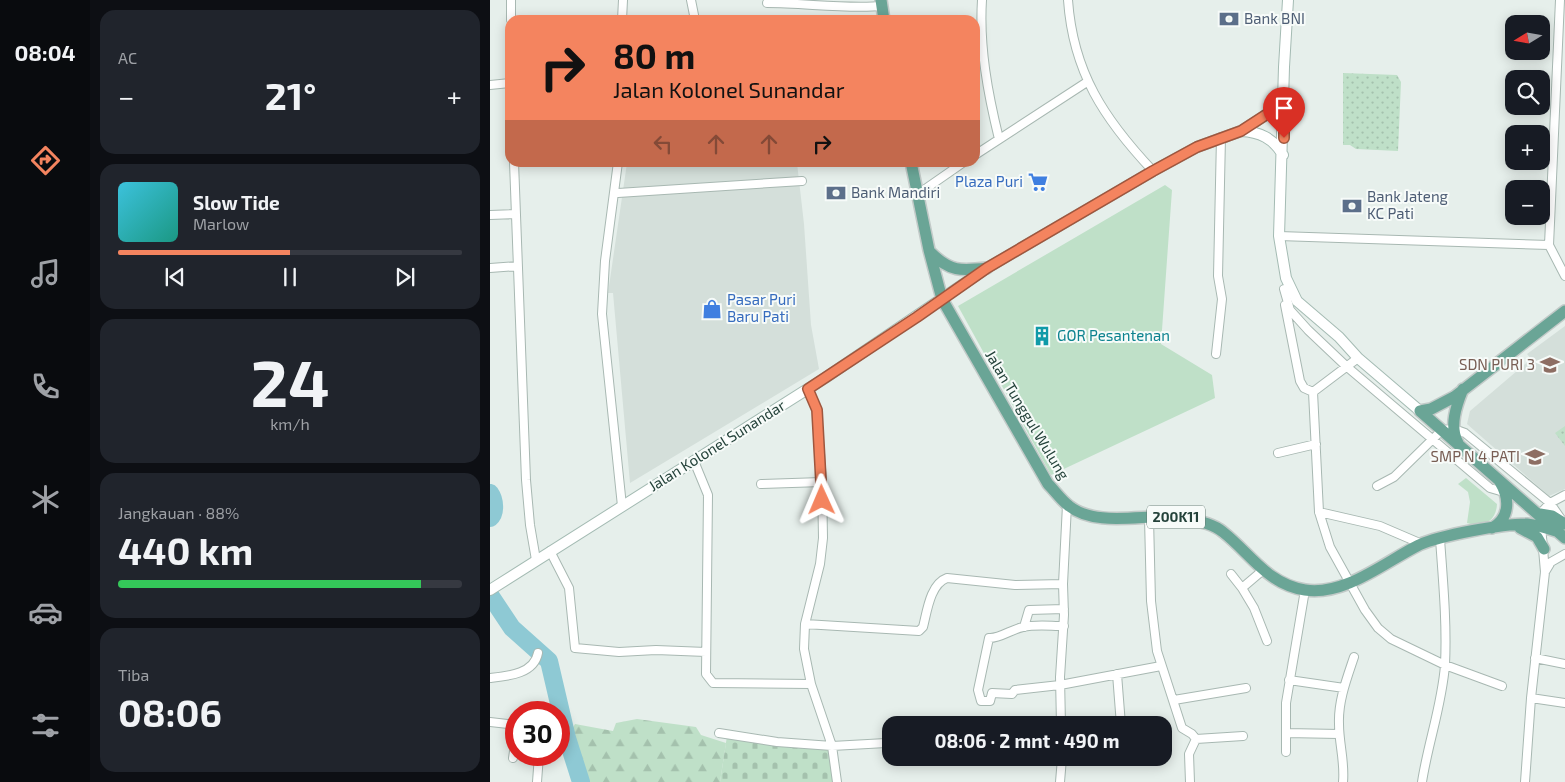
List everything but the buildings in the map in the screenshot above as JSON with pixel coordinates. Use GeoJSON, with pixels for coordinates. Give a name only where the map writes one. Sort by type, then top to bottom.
{"type":"FeatureCollection","features":[{"type":"Feature","properties":{"kind":"main road"},"geometry":{"type":"LineString","coordinates":[[1288,0],[1279,236],[1286,278],[1294,295],[1308,311],[1339,337],[1344,346]]}},
{"type":"Feature","properties":{"kind":"main road"},"geometry":{"type":"LineString","coordinates":[[1241,131],[1284,103]]}},
{"type":"Feature","properties":{"kind":"main road"},"geometry":{"type":"LineString","coordinates":[[1241,131],[1267,136],[1277,145],[1283,156]]}},
{"type":"Feature","properties":{"kind":"main road","name":"Jalan Kolonel Sunandar"},"geometry":{"type":"LineString","coordinates":[[491,589],[808,389],[987,268],[1197,147],[1241,131]]}},
{"type":"Feature","properties":{"kind":"main road","name":"Jalan Tunggul Wulung"},"geometry":{"type":"LineString","coordinates":[[912,167],[929,250],[942,299],[1048,484],[1067,505],[1091,515],[1181,518],[1213,526],[1223,531],[1262,571],[1285,584],[1305,590],[1326,589],[1350,583],[1422,544],[1440,539],[1506,526],[1527,524],[1563,529]]}},
{"type":"Feature","properties":{"kind":"main road"},"geometry":{"type":"LineString","coordinates":[[1279,236],[1276,247],[1277,261],[1284,289],[1304,315],[1336,343],[1344,346],[1518,495],[1540,514],[1546,523],[1563,529]]}},
{"type":"Feature","properties":{"kind":"main road"},"geometry":{"type":"LineString","coordinates":[[929,250],[952,269],[987,268]]}},
{"type":"Feature","properties":{"kind":"main road"},"geometry":{"type":"LineString","coordinates":[[1420,411],[1443,404],[1565,311]]}},
{"type":"Feature","properties":{"kind":"main road"},"geometry":{"type":"LineString","coordinates":[[1458,444],[1454,436],[1454,428],[1457,408],[1464,388]]}},
{"type":"Feature","properties":{"kind":"main road"},"geometry":{"type":"LineString","coordinates":[[1490,529],[1502,520],[1508,508],[1506,493],[1498,478]]}},
{"type":"Feature","properties":{"kind":"main road"},"geometry":{"type":"LineString","coordinates":[[1506,526],[1528,530],[1537,536],[1544,549]]}},
{"type":"Feature","properties":{"kind":"street"},"geometry":{"type":"LineString","coordinates":[[511,0],[511,15]]}},
{"type":"Feature","properties":{"kind":"street"},"geometry":{"type":"LineString","coordinates":[[622,15],[623,0]]}},
{"type":"Feature","properties":{"kind":"street"},"geometry":{"type":"LineString","coordinates":[[691,0],[694,15]]}},
{"type":"Feature","properties":{"kind":"street"},"geometry":{"type":"LineString","coordinates":[[982,0],[981,20],[984,72],[998,140]]}},
{"type":"Feature","properties":{"kind":"street"},"geometry":{"type":"LineString","coordinates":[[1068,0],[1074,48],[1087,82],[1134,151],[1153,171]]}},
{"type":"Feature","properties":{"kind":"street"},"geometry":{"type":"LineString","coordinates":[[1560,0],[1548,245],[1565,276]]}},
{"type":"Feature","properties":{"kind":"street"},"geometry":{"type":"LineString","coordinates":[[767,3],[806,3],[855,8],[881,3]]}},
{"type":"Feature","properties":{"kind":"street"},"geometry":{"type":"LineString","coordinates":[[980,152],[1087,82]]}},
{"type":"Feature","properties":{"kind":"street"},"geometry":{"type":"LineString","coordinates":[[490,86],[505,84]]}},
{"type":"Feature","properties":{"kind":"street"},"geometry":{"type":"LineString","coordinates":[[1556,94],[1565,92]]}},
{"type":"Feature","properties":{"kind":"street"},"geometry":{"type":"LineString","coordinates":[[1216,354],[1222,299],[1218,276],[1221,137]]}},
{"type":"Feature","properties":{"kind":"street"},"geometry":{"type":"LineString","coordinates":[[514,167],[526,480],[536,560]]}},
{"type":"Feature","properties":{"kind":"street"},"geometry":{"type":"LineString","coordinates":[[617,167],[605,261],[602,314],[622,506]]}},
{"type":"Feature","properties":{"kind":"street"},"geometry":{"type":"LineString","coordinates":[[918,194],[957,167]]}},
{"type":"Feature","properties":{"kind":"street"},"geometry":{"type":"LineString","coordinates":[[618,193],[802,181]]}},
{"type":"Feature","properties":{"kind":"street"},"geometry":{"type":"LineString","coordinates":[[490,215],[515,214]]}},
{"type":"Feature","properties":{"kind":"street"},"geometry":{"type":"LineString","coordinates":[[1279,236],[1548,245]]}},
{"type":"Feature","properties":{"kind":"street"},"geometry":{"type":"LineString","coordinates":[[490,268],[517,266]]}},
{"type":"Feature","properties":{"kind":"street"},"geometry":{"type":"LineString","coordinates":[[1284,289],[1290,310],[1346,366],[1492,490],[1518,495]]}},
{"type":"Feature","properties":{"kind":"street"},"geometry":{"type":"LineString","coordinates":[[1284,289],[1287,320],[1300,381],[1304,388],[1313,392]]}},
{"type":"Feature","properties":{"kind":"street"},"geometry":{"type":"LineString","coordinates":[[1313,392],[1358,358]]}},
{"type":"Feature","properties":{"kind":"street"},"geometry":{"type":"LineString","coordinates":[[808,389],[817,410],[822,482],[823,538],[820,564],[804,624],[804,649],[811,684],[832,746],[837,782]]}},
{"type":"Feature","properties":{"kind":"street"},"geometry":{"type":"LineString","coordinates":[[1313,392],[1319,512],[1330,547],[1365,610],[1378,628],[1391,639],[1445,665],[1502,686]]}},
{"type":"Feature","properties":{"kind":"street"},"geometry":{"type":"LineString","coordinates":[[1377,486],[1394,476],[1442,430],[1454,428],[1464,433],[1550,503],[1563,529]]}},
{"type":"Feature","properties":{"kind":"street"},"geometry":{"type":"LineString","coordinates":[[1278,453],[1316,444]]}},
{"type":"Feature","properties":{"kind":"street"},"geometry":{"type":"LineString","coordinates":[[694,461],[708,495],[706,674],[713,683],[811,684]]}},
{"type":"Feature","properties":{"kind":"street"},"geometry":{"type":"LineString","coordinates":[[762,484],[822,482]]}},
{"type":"Feature","properties":{"kind":"street"},"geometry":{"type":"LineString","coordinates":[[1525,782],[1531,698],[1545,572],[1540,514],[1550,503],[1565,495]]}},
{"type":"Feature","properties":{"kind":"street"},"geometry":{"type":"LineString","coordinates":[[1061,716],[1060,685],[1064,626],[1063,584],[1067,505]]}},
{"type":"Feature","properties":{"kind":"street"},"geometry":{"type":"LineString","coordinates":[[1319,512],[1380,526],[1422,544]]}},
{"type":"Feature","properties":{"kind":"street"},"geometry":{"type":"LineString","coordinates":[[1149,518],[1151,601],[1161,666],[1182,728],[1196,739]]}},
{"type":"Feature","properties":{"kind":"street"},"geometry":{"type":"LineString","coordinates":[[1422,782],[1437,717],[1445,665],[1445,600],[1440,539]]}},
{"type":"Feature","properties":{"kind":"street"},"geometry":{"type":"LineString","coordinates":[[550,551],[569,588],[575,648],[619,652],[656,650],[706,652]]}},
{"type":"Feature","properties":{"kind":"street"},"geometry":{"type":"LineString","coordinates":[[1545,572],[1551,562],[1565,554]]}},
{"type":"Feature","properties":{"kind":"street"},"geometry":{"type":"LineString","coordinates":[[1242,588],[1262,571]]}},
{"type":"Feature","properties":{"kind":"street"},"geometry":{"type":"LineString","coordinates":[[1231,574],[1254,608],[1267,641]]}},
{"type":"Feature","properties":{"kind":"street"},"geometry":{"type":"LineString","coordinates":[[804,624],[918,631],[923,627],[932,594],[940,581],[947,578],[1015,585],[1063,584]]}},
{"type":"Feature","properties":{"kind":"street"},"geometry":{"type":"LineString","coordinates":[[1286,752],[1286,702],[1305,590]]}},
{"type":"Feature","properties":{"kind":"street"},"geometry":{"type":"LineString","coordinates":[[1024,627],[1029,610],[1064,609]]}},
{"type":"Feature","properties":{"kind":"street"},"geometry":{"type":"LineString","coordinates":[[1064,626],[1024,627],[1002,634],[994,639],[989,638],[978,690],[981,700],[990,700],[992,694],[1012,694],[1016,690],[1060,685],[1161,666]]}},
{"type":"Feature","properties":{"kind":"street"},"geometry":{"type":"LineString","coordinates":[[1343,782],[1343,757],[1339,722],[1344,688],[1354,657]]}},
{"type":"Feature","properties":{"kind":"street"},"geometry":{"type":"LineString","coordinates":[[1535,658],[1565,664]]}},
{"type":"Feature","properties":{"kind":"street"},"geometry":{"type":"LineString","coordinates":[[490,678],[514,674],[536,659]]}},
{"type":"Feature","properties":{"kind":"street"},"geometry":{"type":"LineString","coordinates":[[1117,674],[1119,716]]}},
{"type":"Feature","properties":{"kind":"street"},"geometry":{"type":"LineString","coordinates":[[1289,680],[1344,688]]}},
{"type":"Feature","properties":{"kind":"street"},"geometry":{"type":"LineString","coordinates":[[1174,700],[1246,688]]}},
{"type":"Feature","properties":{"kind":"street"},"geometry":{"type":"LineString","coordinates":[[1531,698],[1565,703]]}},
{"type":"Feature","properties":{"kind":"street"},"geometry":{"type":"LineString","coordinates":[[490,722],[505,724]]}},
{"type":"Feature","properties":{"kind":"street"},"geometry":{"type":"LineString","coordinates":[[719,733],[777,742],[832,746],[882,743]]}},
{"type":"Feature","properties":{"kind":"street"},"geometry":{"type":"LineString","coordinates":[[1286,733],[1339,734]]}},
{"type":"Feature","properties":{"kind":"street"},"geometry":{"type":"LineString","coordinates":[[1196,739],[1243,736]]}},
{"type":"Feature","properties":{"kind":"street"},"geometry":{"type":"LineString","coordinates":[[1190,782],[1189,754],[1196,739]]}},
{"type":"Feature","properties":{"kind":"street"},"geometry":{"type":"LineString","coordinates":[[537,782],[538,766]]}},
{"type":"Feature","properties":{"kind":"street"},"geometry":{"type":"LineString","coordinates":[[1060,782],[1061,766]]}},
{"type":"Feature","properties":{"kind":"shaded area","name":"Pasar Puri Baru Pati"},"geometry":{"type":"Polygon","coordinates":[[[626,167],[797,167],[804,224],[811,325],[819,369],[630,483],[613,293],[608,293],[626,167]]]}},
{"type":"Feature","properties":{"kind":"shaded area","name":"SMP N 4 PATI"},"geometry":{"type":"Polygon","coordinates":[[[1565,326],[1565,489],[1549,496],[1467,424],[1470,411],[1531,359],[1527,354],[1565,326]]]}},
{"type":"Feature","properties":{"kind":"green space"},"geometry":{"type":"Polygon","coordinates":[[[1343,73],[1397,75],[1401,82],[1398,151],[1356,149],[1350,145],[1343,145],[1343,73]]]}},
{"type":"Feature","properties":{"kind":"green space"},"geometry":{"type":"Polygon","coordinates":[[[1165,185],[1172,190],[1161,344],[1212,375],[1215,398],[1051,475],[958,306],[1165,185]]]}},
{"type":"Feature","properties":{"kind":"green space"},"geometry":{"type":"Polygon","coordinates":[[[1565,426],[1565,446],[1555,433],[1565,426]]]}},
{"type":"Feature","properties":{"kind":"green space"},"geometry":{"type":"Polygon","coordinates":[[[1466,478],[1497,504],[1494,515],[1488,522],[1478,525],[1467,523],[1470,502],[1468,492],[1458,484],[1466,478]]]}},
{"type":"Feature","properties":{"kind":"green space"},"geometry":{"type":"Polygon","coordinates":[[[637,719],[696,727],[701,735],[726,743],[720,782],[581,782],[570,747],[570,733],[575,724],[613,731],[616,723],[637,719]]]}},
{"type":"Feature","properties":{"kind":"green space"},"geometry":{"type":"Polygon","coordinates":[[[727,736],[832,746],[837,782],[720,782],[727,736]]]}},
{"type":"Feature","properties":{"kind":"waterway"},"geometry":{"type":"LineString","coordinates":[[490,493],[494,506],[490,518]]}},
{"type":"Feature","properties":{"kind":"waterway"},"geometry":{"type":"LineString","coordinates":[[490,595],[512,628],[549,661],[567,738],[581,782]]}},
{"type":"Feature","properties":{"kind":"place","name":"Bank BNI"},"geometry":{"type":"Point","coordinates":[1229,19]}},
{"type":"Feature","properties":{"kind":"place","name":"Plaza Puri"},"geometry":{"type":"Point","coordinates":[1038,182]}},
{"type":"Feature","properties":{"kind":"place","name":"Bank Mandiri"},"geometry":{"type":"Point","coordinates":[836,193]}},
{"type":"Feature","properties":{"kind":"place","name":"Bank Jateng KC Pati"},"geometry":{"type":"Point","coordinates":[1352,206]}},
{"type":"Feature","properties":{"kind":"place","name":"Pasar Puri Baru Pati"},"geometry":{"type":"Point","coordinates":[712,309]}},
{"type":"Feature","properties":{"kind":"place","name":"GOR Pesantenan"},"geometry":{"type":"Point","coordinates":[1042,336]}},
{"type":"Feature","properties":{"kind":"place","name":"SDN PURI 3"},"geometry":{"type":"Point","coordinates":[1550,365]}},
{"type":"Feature","properties":{"kind":"place","name":"SMP N 4 PATI"},"geometry":{"type":"Point","coordinates":[1535,457]}},
{"type":"Feature","properties":{"kind":"route"},"geometry":{"type":"LineString","coordinates":[[822,500],[817,410],[808,389],[987,268],[1153,171],[1197,147],[1241,131],[1284,103],[1284,138]]}}]}
